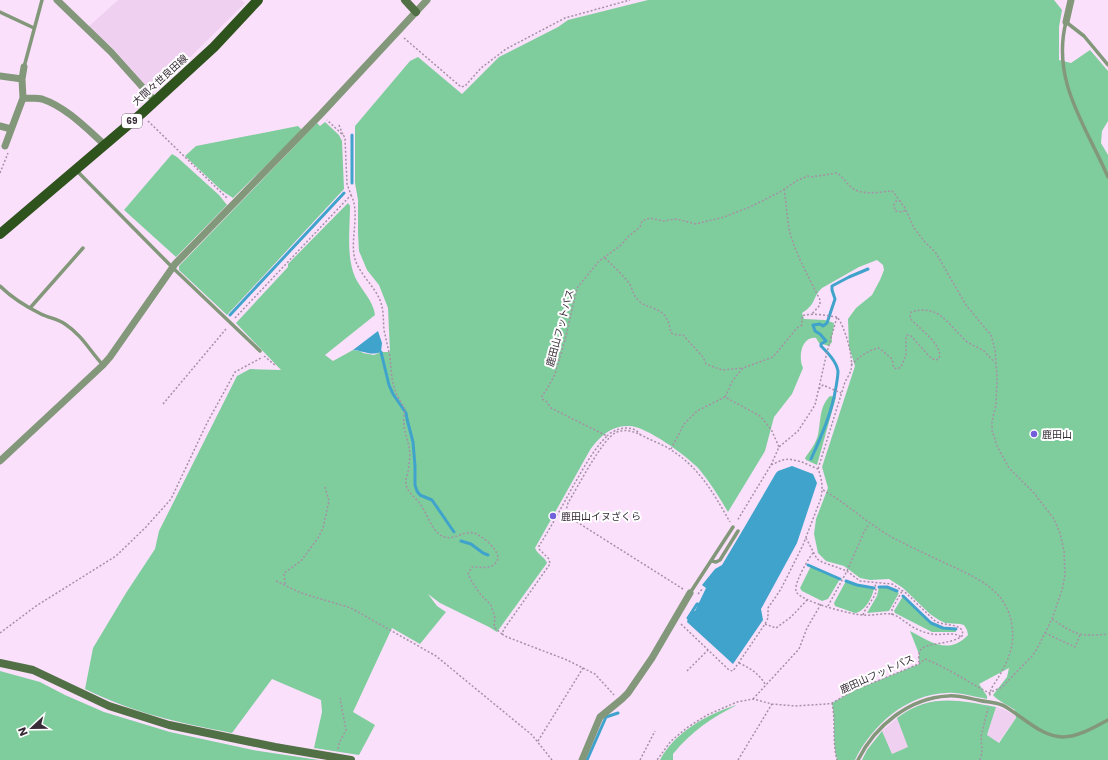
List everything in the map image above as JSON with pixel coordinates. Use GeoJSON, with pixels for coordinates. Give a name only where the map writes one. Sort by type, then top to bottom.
{"type":"FeatureCollection","features":[{"type":"Feature","properties":{"kind":"main road","name":"大間々世良田線"},"geometry":{"type":"LineString","coordinates":[[0,234],[141,114],[214,47],[258,0]]}},
{"type":"Feature","properties":{"kind":"street"},"geometry":{"type":"LineString","coordinates":[[57,0],[112,52],[155,101]]}},
{"type":"Feature","properties":{"kind":"street"},"geometry":{"type":"LineString","coordinates":[[405,0],[416,12]]}},
{"type":"Feature","properties":{"kind":"street"},"geometry":{"type":"LineString","coordinates":[[0,461],[103,365],[173,268],[398,33],[427,0]]}},
{"type":"Feature","properties":{"kind":"street"},"geometry":{"type":"LineString","coordinates":[[1066,22],[1072,0]]}},
{"type":"Feature","properties":{"kind":"street"},"geometry":{"type":"LineString","coordinates":[[5,146],[23,98],[22,79],[24,67]]}},
{"type":"Feature","properties":{"kind":"street"},"geometry":{"type":"LineString","coordinates":[[0,76],[22,79]]}},
{"type":"Feature","properties":{"kind":"street"},"geometry":{"type":"LineString","coordinates":[[23,98],[42,99],[59,107],[84,126],[104,145]]}},
{"type":"Feature","properties":{"kind":"street"},"geometry":{"type":"LineString","coordinates":[[0,126],[11,129]]}},
{"type":"Feature","properties":{"kind":"street"},"geometry":{"type":"LineString","coordinates":[[582,760],[600,716],[628,693],[652,658],[690,593]]}},
{"type":"Feature","properties":{"kind":"street"},"geometry":{"type":"LineString","coordinates":[[0,663],[33,670],[109,706],[168,725],[275,747],[351,760]]}},
{"type":"Feature","properties":{"kind":"lane"},"geometry":{"type":"LineString","coordinates":[[24,67],[42,0]]}},
{"type":"Feature","properties":{"kind":"lane"},"geometry":{"type":"LineString","coordinates":[[0,12],[34,28]]}},
{"type":"Feature","properties":{"kind":"lane"},"geometry":{"type":"LineString","coordinates":[[1066,22],[1084,36],[1108,65]]}},
{"type":"Feature","properties":{"kind":"lane"},"geometry":{"type":"LineString","coordinates":[[1066,22],[1062,60],[1067,86],[1076,110],[1108,177]]}},
{"type":"Feature","properties":{"kind":"lane"},"geometry":{"type":"LineString","coordinates":[[75,169],[173,268],[260,351]]}},
{"type":"Feature","properties":{"kind":"lane"},"geometry":{"type":"LineString","coordinates":[[30,308],[83,248]]}},
{"type":"Feature","properties":{"kind":"lane"},"geometry":{"type":"LineString","coordinates":[[0,286],[30,308],[69,327],[86,343],[103,365]]}},
{"type":"Feature","properties":{"kind":"lane"},"geometry":{"type":"LineString","coordinates":[[690,593],[733,528]]}},
{"type":"Feature","properties":{"kind":"lane"},"geometry":{"type":"LineString","coordinates":[[712,561],[716,562],[720,560],[738,531]]}},
{"type":"Feature","properties":{"kind":"lane"},"geometry":{"type":"LineString","coordinates":[[858,760],[868,743],[896,714],[916,703],[938,696],[950,696],[1002,705],[1040,730],[1063,737],[1077,734],[1108,720]]}},
{"type":"Feature","properties":{"kind":"path"},"geometry":{"type":"LineString","coordinates":[[398,33],[461,87],[465,86],[481,68],[506,49],[565,18],[630,0]]}},
{"type":"Feature","properties":{"kind":"path"},"geometry":{"type":"LineString","coordinates":[[141,114],[234,205]]}},
{"type":"Feature","properties":{"kind":"path"},"geometry":{"type":"LineString","coordinates":[[324,117],[344,136]]}},
{"type":"Feature","properties":{"kind":"path"},"geometry":{"type":"LineString","coordinates":[[339,125],[344,136],[348,184],[353,199],[355,216],[353,242],[354,257],[377,294],[383,310],[384,330],[390,355],[392,381],[404,410],[405,435],[410,455],[406,485],[411,494],[424,510],[436,531],[444,537],[451,538],[473,533],[482,537],[497,551],[497,562],[491,567],[472,568],[468,574],[481,595],[491,605],[495,618],[494,628],[507,637],[540,649],[595,674],[613,694],[617,702]]}},
{"type":"Feature","properties":{"kind":"path"},"geometry":{"type":"LineString","coordinates":[[0,173],[8,152],[5,146]]}},
{"type":"Feature","properties":{"kind":"path","name":"鹿田山フットパス"},"geometry":{"type":"LineString","coordinates":[[607,436],[552,408],[542,399],[542,396],[554,374],[565,340],[577,288],[590,270],[599,261],[620,246],[640,227],[642,221],[650,218],[663,221],[676,219],[696,224],[739,212],[808,176],[810,177],[837,173],[846,180],[848,185],[859,192],[892,190],[901,201],[914,228],[936,253],[966,305],[991,335],[995,350],[997,378],[996,405],[992,421],[992,430],[997,446],[1009,468],[1034,493],[1054,519],[1060,533],[1064,551],[1064,575],[1062,590],[1052,618],[1039,645],[1028,661],[1002,687],[989,693],[948,669],[925,659],[919,664],[855,690],[832,703],[794,706],[772,704],[753,699],[737,702],[707,715],[671,741],[657,760]]}},
{"type":"Feature","properties":{"kind":"path"},"geometry":{"type":"LineString","coordinates":[[784,189],[789,228],[794,245],[801,263],[820,300],[820,305],[811,314]]}},
{"type":"Feature","properties":{"kind":"path"},"geometry":{"type":"LineString","coordinates":[[163,404],[231,323],[351,195]]}},
{"type":"Feature","properties":{"kind":"path"},"geometry":{"type":"LineString","coordinates":[[901,201],[896,201],[894,209],[902,212],[906,210]]}},
{"type":"Feature","properties":{"kind":"path"},"geometry":{"type":"LineString","coordinates":[[605,258],[630,284],[632,293],[640,302],[647,307],[661,312],[669,321],[671,333],[683,335],[703,357],[706,364],[722,370],[743,368],[773,357],[797,328],[802,325],[802,316],[806,314],[837,317],[841,322],[848,341],[851,369],[818,469],[821,476],[823,490],[806,538],[781,589],[768,608],[768,618],[766,624],[733,670],[729,670],[675,619]]}},
{"type":"Feature","properties":{"kind":"path"},"geometry":{"type":"LineString","coordinates":[[851,365],[859,357],[879,348],[892,359],[894,368],[901,367],[906,355],[907,335],[910,336],[931,358],[939,360],[940,352],[933,340],[910,318],[911,312],[927,309],[936,313],[947,321],[966,341],[984,352],[995,362]]}},
{"type":"Feature","properties":{"kind":"path"},"geometry":{"type":"LineString","coordinates":[[690,593],[569,517],[566,507],[568,503],[603,445],[614,433],[625,431],[634,432],[670,449],[685,460],[703,478],[733,528],[771,465],[779,447],[798,431],[815,405],[827,352],[837,317]]}},
{"type":"Feature","properties":{"kind":"path"},"geometry":{"type":"LineString","coordinates":[[260,351],[275,365]]}},
{"type":"Feature","properties":{"kind":"path"},"geometry":{"type":"LineString","coordinates":[[0,633],[36,606],[116,556],[146,527],[171,499],[207,423],[235,372],[264,356]]}},
{"type":"Feature","properties":{"kind":"path"},"geometry":{"type":"LineString","coordinates":[[670,449],[684,424],[697,411],[725,397],[733,380],[743,368]]}},
{"type":"Feature","properties":{"kind":"path"},"geometry":{"type":"LineString","coordinates":[[819,389],[823,385],[842,393]]}},
{"type":"Feature","properties":{"kind":"path"},"geometry":{"type":"LineString","coordinates":[[725,397],[760,416],[771,429],[779,447]]}},
{"type":"Feature","properties":{"kind":"path"},"geometry":{"type":"LineString","coordinates":[[502,634],[550,564],[550,559],[539,546],[592,455],[607,436],[616,430],[630,427],[637,431],[640,435]]}},
{"type":"Feature","properties":{"kind":"path"},"geometry":{"type":"LineString","coordinates":[[771,465],[782,460],[789,460],[802,462],[818,469]]}},
{"type":"Feature","properties":{"kind":"path"},"geometry":{"type":"LineString","coordinates":[[284,584],[284,573],[301,561],[318,538],[323,528],[329,500],[325,487]]}},
{"type":"Feature","properties":{"kind":"path"},"geometry":{"type":"LineString","coordinates":[[823,490],[838,499],[869,524],[890,536],[967,573],[986,584],[1001,599],[1012,624],[1013,638],[1011,651],[1007,661],[989,693]]}},
{"type":"Feature","properties":{"kind":"path"},"geometry":{"type":"LineString","coordinates":[[828,606],[847,571],[869,524]]}},
{"type":"Feature","properties":{"kind":"path"},"geometry":{"type":"LineString","coordinates":[[806,538],[817,559],[847,571],[860,581],[892,584],[903,591],[935,621],[940,624],[958,626],[961,628],[963,635],[961,638]]}},
{"type":"Feature","properties":{"kind":"path"},"geometry":{"type":"LineString","coordinates":[[813,553],[807,560],[795,590],[797,594],[807,600],[851,614],[892,615],[930,634],[953,634],[961,638]]}},
{"type":"Feature","properties":{"kind":"path"},"geometry":{"type":"LineString","coordinates":[[276,581],[301,593],[351,608],[436,656],[538,741],[552,760]]}},
{"type":"Feature","properties":{"kind":"path"},"geometry":{"type":"LineString","coordinates":[[863,615],[875,594],[875,583]]}},
{"type":"Feature","properties":{"kind":"path"},"geometry":{"type":"LineString","coordinates":[[892,615],[895,604],[903,591]]}},
{"type":"Feature","properties":{"kind":"path"},"geometry":{"type":"LineString","coordinates":[[766,624],[776,628],[791,617],[807,600]]}},
{"type":"Feature","properties":{"kind":"path"},"geometry":{"type":"LineString","coordinates":[[753,699],[799,648],[807,628],[821,604]]}},
{"type":"Feature","properties":{"kind":"path"},"geometry":{"type":"LineString","coordinates":[[1052,618],[1070,631],[1080,635],[1093,636],[1108,634]]}},
{"type":"Feature","properties":{"kind":"path"},"geometry":{"type":"LineString","coordinates":[[1045,632],[1074,647],[1080,635]]}},
{"type":"Feature","properties":{"kind":"path"},"geometry":{"type":"LineString","coordinates":[[919,664],[919,651],[921,648],[933,644],[946,643],[961,638]]}},
{"type":"Feature","properties":{"kind":"path"},"geometry":{"type":"LineString","coordinates":[[687,671],[708,650]]}},
{"type":"Feature","properties":{"kind":"path"},"geometry":{"type":"LineString","coordinates":[[738,663],[757,673],[763,679],[766,686]]}},
{"type":"Feature","properties":{"kind":"path"},"geometry":{"type":"LineString","coordinates":[[538,741],[583,668]]}},
{"type":"Feature","properties":{"kind":"path"},"geometry":{"type":"LineString","coordinates":[[336,757],[339,743],[346,730],[340,698]]}},
{"type":"Feature","properties":{"kind":"path"},"geometry":{"type":"LineString","coordinates":[[980,760],[982,752],[981,737],[990,702]]}},
{"type":"Feature","properties":{"kind":"path"},"geometry":{"type":"LineString","coordinates":[[832,703],[834,748],[837,760]]}},
{"type":"Feature","properties":{"kind":"path"},"geometry":{"type":"LineString","coordinates":[[738,760],[772,704]]}},
{"type":"Feature","properties":{"kind":"path"},"geometry":{"type":"LineString","coordinates":[[640,760],[655,731]]}},
{"type":"Feature","properties":{"kind":"shaded area"},"geometry":{"type":"Polygon","coordinates":[[[118,0],[241,0],[245,3],[157,90],[150,90],[112,47],[88,27],[118,0]]]}},
{"type":"Feature","properties":{"kind":"shaded area"},"geometry":{"type":"Polygon","coordinates":[[[996,707],[1016,716],[998,743],[987,735],[996,707]]]}},
{"type":"Feature","properties":{"kind":"shaded area"},"geometry":{"type":"Polygon","coordinates":[[[897,718],[909,747],[892,754],[882,731],[897,718]]]}},
{"type":"Feature","properties":{"kind":"green space"},"geometry":{"type":"Polygon","coordinates":[[[648,0],[1054,0],[1062,10],[1059,27],[1059,60],[1071,63],[1090,50],[1108,71],[1108,121],[1102,131],[1101,143],[1108,155],[1108,760],[862,760],[867,750],[882,731],[892,754],[908,747],[897,718],[909,710],[921,705],[945,700],[969,702],[996,707],[987,735],[999,743],[1016,718],[1015,710],[993,695],[1007,677],[1009,668],[979,684],[987,696],[987,699],[962,694],[947,693],[918,699],[905,705],[881,724],[862,747],[855,760],[837,760],[832,703],[855,690],[919,664],[919,654],[910,631],[939,645],[946,646],[953,645],[961,641],[968,635],[964,625],[945,623],[939,620],[930,614],[903,588],[889,579],[870,580],[860,578],[844,566],[826,561],[818,553],[814,534],[816,519],[828,488],[822,467],[855,366],[849,347],[848,319],[856,308],[872,295],[880,280],[884,270],[883,265],[877,260],[859,267],[822,288],[810,307],[802,313],[804,319],[825,320],[834,323],[832,342],[829,346],[819,343],[816,338],[811,338],[804,344],[801,354],[803,368],[792,394],[774,417],[765,451],[728,512],[711,484],[699,469],[666,443],[636,427],[623,426],[606,433],[590,450],[535,548],[547,563],[497,632],[440,603],[428,594],[437,606],[446,612],[420,644],[392,628],[353,712],[375,725],[359,755],[314,748],[322,712],[321,700],[272,679],[232,733],[175,721],[139,711],[121,705],[85,689],[93,648],[126,593],[155,549],[159,531],[237,376],[250,369],[281,370],[236,323],[288,267],[288,264],[348,203],[350,206],[349,251],[352,269],[355,277],[372,305],[375,315],[325,355],[333,361],[353,350],[374,355],[381,352],[390,352],[388,308],[379,285],[367,270],[359,251],[358,200],[355,183],[355,126],[410,61],[418,57],[462,94],[499,57],[558,27],[568,20],[648,0]]]}},
{"type":"Feature","properties":{"kind":"green space"},"geometry":{"type":"Polygon","coordinates":[[[325,122],[339,135],[342,141],[344,189],[227,315],[179,270],[179,266],[317,123],[320,126],[325,122]]]}},
{"type":"Feature","properties":{"kind":"green space"},"geometry":{"type":"Polygon","coordinates":[[[298,126],[302,130],[233,198],[221,190],[185,156],[196,146],[298,126]]]}},
{"type":"Feature","properties":{"kind":"green space"},"geometry":{"type":"Polygon","coordinates":[[[172,154],[219,195],[227,205],[176,257],[124,210],[172,154]]]}},
{"type":"Feature","properties":{"kind":"green space"},"geometry":{"type":"Polygon","coordinates":[[[830,396],[836,397],[817,465],[806,460],[805,458],[813,447],[817,438],[822,409],[826,400],[830,396]]]}},
{"type":"Feature","properties":{"kind":"green space"},"geometry":{"type":"Polygon","coordinates":[[[811,566],[840,579],[828,599],[822,601],[802,591],[800,588],[811,566]]]}},
{"type":"Feature","properties":{"kind":"green space"},"geometry":{"type":"Polygon","coordinates":[[[846,581],[857,585],[874,588],[868,603],[859,612],[855,613],[835,606],[834,603],[846,581]]]}},
{"type":"Feature","properties":{"kind":"green space"},"geometry":{"type":"Polygon","coordinates":[[[879,587],[887,587],[899,593],[889,611],[867,613],[877,596],[879,587]]]}},
{"type":"Feature","properties":{"kind":"green space"},"geometry":{"type":"Polygon","coordinates":[[[903,596],[931,623],[943,628],[956,629],[956,632],[932,632],[895,613],[894,611],[903,596]]]}},
{"type":"Feature","properties":{"kind":"green space"},"geometry":{"type":"Polygon","coordinates":[[[0,671],[40,682],[104,712],[170,732],[253,750],[319,760],[0,760],[0,671]]]}},
{"type":"Feature","properties":{"kind":"green space"},"geometry":{"type":"Polygon","coordinates":[[[737,705],[711,720],[695,732],[673,754],[673,760],[660,760],[674,741],[693,725],[714,713],[737,705]]]}},
{"type":"Feature","properties":{"kind":"water"},"geometry":{"type":"Polygon","coordinates":[[[378,331],[382,343],[381,352],[370,353],[353,350],[378,331]]]}},
{"type":"Feature","properties":{"kind":"water"},"geometry":{"type":"Polygon","coordinates":[[[792,466],[813,474],[817,483],[797,543],[761,609],[763,620],[733,664],[687,622],[688,618],[693,611],[695,611],[706,588],[702,585],[715,569],[722,565],[776,473],[792,466]]]}},
{"type":"Feature","properties":{"kind":"waterway"},"geometry":{"type":"LineString","coordinates":[[352,135],[352,183]]}},
{"type":"Feature","properties":{"kind":"waterway"},"geometry":{"type":"LineString","coordinates":[[230,315],[344,193]]}},
{"type":"Feature","properties":{"kind":"waterway"},"geometry":{"type":"LineString","coordinates":[[811,459],[829,414],[834,396],[838,371],[834,361],[821,346],[821,344],[826,341],[815,331],[813,325],[820,324],[823,326],[827,323],[835,299],[832,286],[868,269]]}},
{"type":"Feature","properties":{"kind":"waterway"},"geometry":{"type":"LineString","coordinates":[[381,352],[389,385],[393,394],[406,413],[413,442],[415,485],[417,491],[420,495],[432,500],[454,532]]}},
{"type":"Feature","properties":{"kind":"waterway"},"geometry":{"type":"LineString","coordinates":[[461,541],[471,544],[488,555]]}},
{"type":"Feature","properties":{"kind":"waterway"},"geometry":{"type":"LineString","coordinates":[[808,565],[840,579]]}},
{"type":"Feature","properties":{"kind":"waterway"},"geometry":{"type":"LineString","coordinates":[[846,581],[857,585],[874,588]]}},
{"type":"Feature","properties":{"kind":"waterway"},"geometry":{"type":"LineString","coordinates":[[879,587],[887,587],[897,591]]}},
{"type":"Feature","properties":{"kind":"waterway"},"geometry":{"type":"LineString","coordinates":[[903,596],[931,623],[943,628],[956,629]]}},
{"type":"Feature","properties":{"kind":"waterway"},"geometry":{"type":"LineString","coordinates":[[688,618],[697,604],[702,605]]}},
{"type":"Feature","properties":{"kind":"waterway"},"geometry":{"type":"LineString","coordinates":[[587,760],[606,717],[618,713]]}},
{"type":"Feature","properties":{"kind":"place","name":"鹿田山"},"geometry":{"type":"Point","coordinates":[1034,434]}},
{"type":"Feature","properties":{"kind":"place","name":"鹿田山イヌざくら"},"geometry":{"type":"Point","coordinates":[553,516]}}]}
